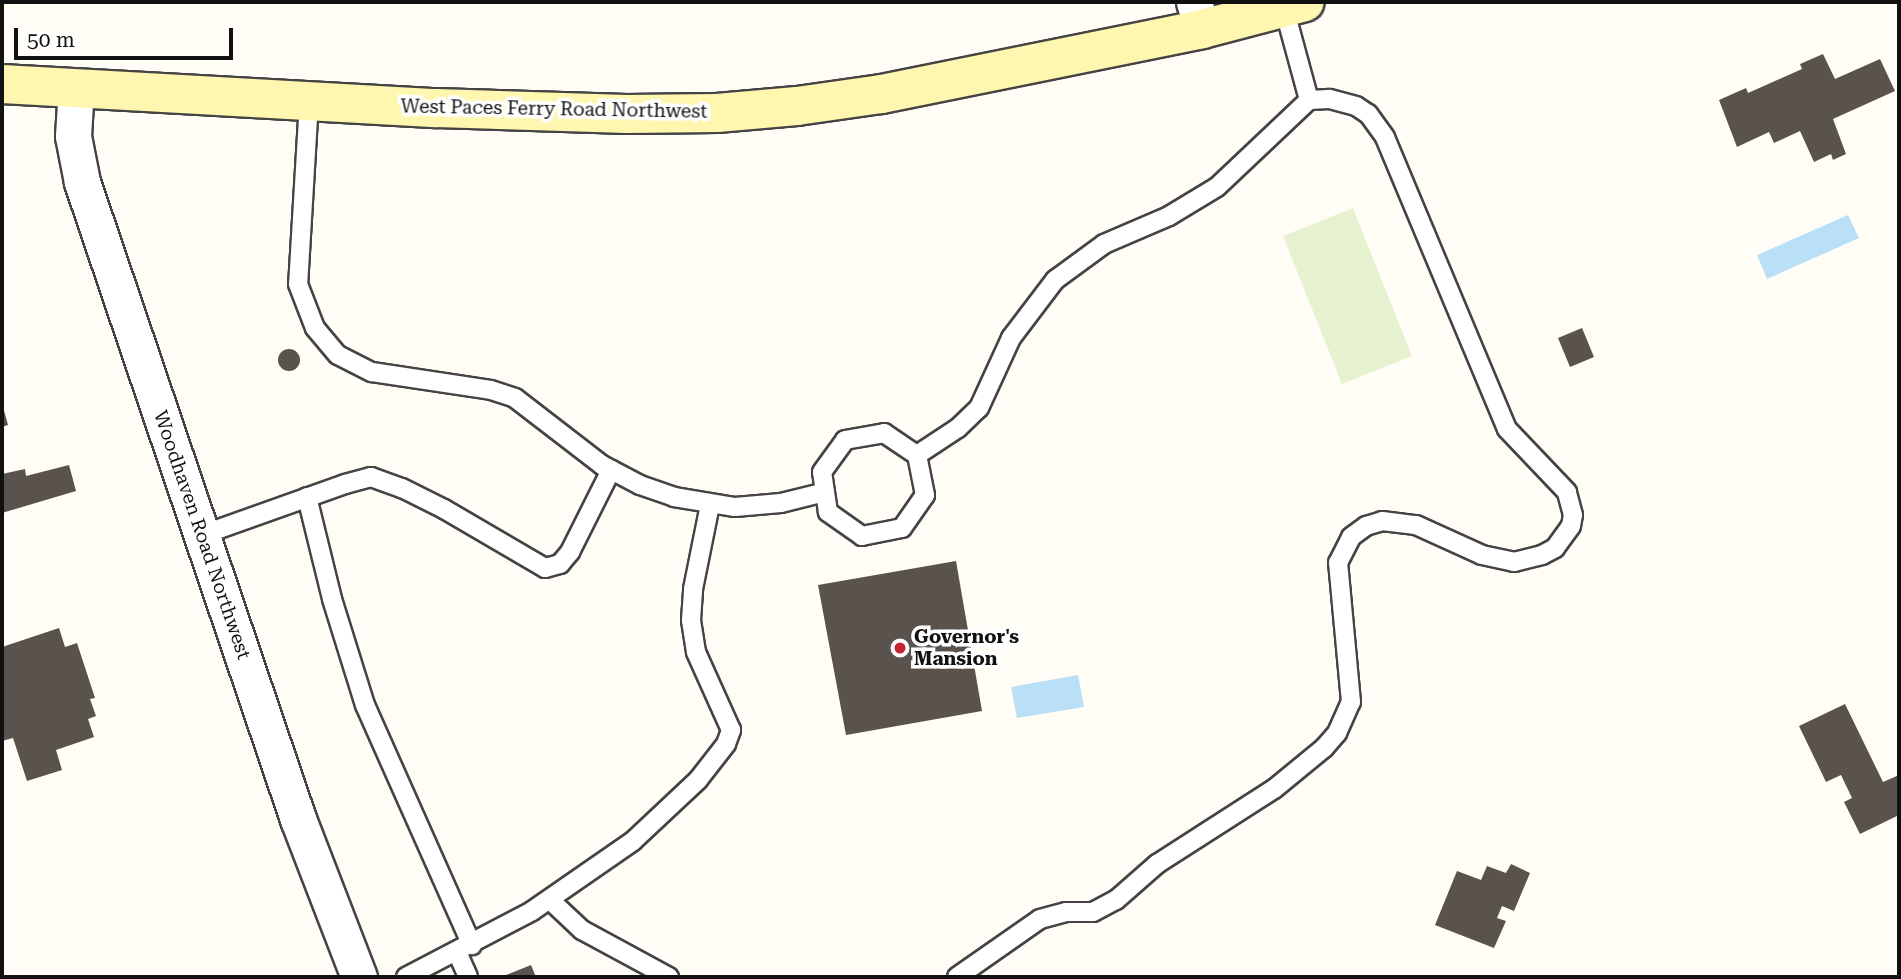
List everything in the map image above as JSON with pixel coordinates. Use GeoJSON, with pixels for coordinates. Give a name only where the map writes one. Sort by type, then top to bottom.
{"type":"FeatureCollection","features":[{"type":"Feature","properties":{"kind":"main road","name":"West Paces Ferry Road Northwest"},"geometry":{"type":"LineString","coordinates":[[2,84],[309,101],[627,114],[717,113],[797,106],[881,94],[1198,15],[1295,5]]}},
{"type":"Feature","properties":{"kind":"street","name":"Woodhaven Road Northwest"},"geometry":{"type":"LineString","coordinates":[[76,87],[73,136],[82,182],[298,819],[359,977]]}},
{"type":"Feature","properties":{"kind":"lane"},"geometry":{"type":"LineString","coordinates":[[1295,5],[1309,100]]}},
{"type":"Feature","properties":{"kind":"lane"},"geometry":{"type":"LineString","coordinates":[[917,455],[958,428],[979,408],[1011,338],[1055,280],[1104,244],[1169,216],[1217,187],[1309,100],[1329,99],[1356,106],[1377,124],[1385,137],[1507,429],[1567,492],[1573,515],[1571,526],[1555,548],[1542,555],[1514,562],[1482,555],[1416,525],[1382,521],[1366,526],[1351,537],[1338,563],[1350,702],[1337,733],[1324,748],[1274,789],[1157,864],[1116,900],[1093,912],[1066,912],[1040,919],[957,977]]}},
{"type":"Feature","properties":{"kind":"lane"},"geometry":{"type":"LineString","coordinates":[[309,101],[298,284],[310,318],[324,341],[349,362],[372,372],[491,390],[515,398],[573,445],[611,470],[674,497],[710,505],[766,505],[825,492]]}},
{"type":"Feature","properties":{"kind":"lane"},"geometry":{"type":"LineString","coordinates":[[884,433],[917,455],[925,495],[902,528],[862,536],[828,512],[825,492],[822,472],[845,440],[884,433]]}},
{"type":"Feature","properties":{"kind":"lane"},"geometry":{"type":"LineString","coordinates":[[202,535],[360,479],[383,480],[444,509],[545,568],[560,564],[570,552],[611,470]]}},
{"type":"Feature","properties":{"kind":"lane"},"geometry":{"type":"LineString","coordinates":[[307,497],[332,599],[365,705],[464,949],[468,977]]}},
{"type":"Feature","properties":{"kind":"lane"},"geometry":{"type":"LineString","coordinates":[[406,977],[464,949],[550,900],[649,827],[698,779],[726,744],[731,730],[695,652],[691,620],[693,589],[710,505]]}},
{"type":"Feature","properties":{"kind":"lane"},"geometry":{"type":"LineString","coordinates":[[550,900],[582,930],[669,977]]}},
{"type":"Feature","properties":{"kind":"green space"},"geometry":{"type":"Polygon","coordinates":[[[1353,208],[1412,356],[1342,384],[1283,236],[1353,208]]]}},
{"type":"Feature","properties":{"kind":"water"},"geometry":{"type":"Polygon","coordinates":[[[1848,215],[1859,238],[1767,279],[1757,255],[1848,215]]]}},
{"type":"Feature","properties":{"kind":"water"},"geometry":{"type":"Polygon","coordinates":[[[1078,675],[1084,707],[1017,718],[1011,687],[1078,675]]]}},
{"type":"Feature","properties":{"kind":"building"},"geometry":{"type":"Polygon","coordinates":[[[1823,54],[1835,79],[1880,59],[1895,91],[1833,119],[1846,154],[1833,160],[1831,154],[1814,162],[1800,131],[1774,143],[1769,132],[1737,147],[1719,100],[1746,88],[1748,93],[1802,69],[1800,64],[1823,54]]]}},
{"type":"Feature","properties":{"kind":"building"},"geometry":{"type":"Polygon","coordinates":[[[1582,328],[1594,357],[1570,367],[1558,338],[1582,328]]]}},
{"type":"Feature","properties":{"kind":"building"},"geometry":{"type":"Polygon","coordinates":[[[285,349],[293,349],[300,356],[300,364],[293,371],[285,371],[278,364],[278,356],[285,349]]]}},
{"type":"Feature","properties":{"kind":"building"},"geometry":{"type":"Polygon","coordinates":[[[2,403],[8,425],[2,427],[2,403]]]}},
{"type":"Feature","properties":{"kind":"building"},"geometry":{"type":"Polygon","coordinates":[[[69,465],[76,491],[2,513],[2,474],[25,469],[26,476],[69,465]]]}},
{"type":"Feature","properties":{"kind":"building","name":"Governor's Mansion"},"geometry":{"type":"Polygon","coordinates":[[[956,561],[982,711],[846,735],[818,585],[956,561]]]}},
{"type":"Feature","properties":{"kind":"building"},"geometry":{"type":"Polygon","coordinates":[[[59,628],[65,647],[77,643],[95,698],[90,699],[96,716],[88,719],[94,737],[56,750],[62,770],[27,781],[13,738],[2,741],[2,647],[59,628]]]}},
{"type":"Feature","properties":{"kind":"building"},"geometry":{"type":"Polygon","coordinates":[[[1845,704],[1883,782],[1899,775],[1899,815],[1860,834],[1844,802],[1852,798],[1841,775],[1826,782],[1799,726],[1845,704]]]}},
{"type":"Feature","properties":{"kind":"building"},"geometry":{"type":"Polygon","coordinates":[[[1511,864],[1530,873],[1514,911],[1502,906],[1497,918],[1506,921],[1494,948],[1435,925],[1457,871],[1481,880],[1487,866],[1506,873],[1511,864]]]}},
{"type":"Feature","properties":{"kind":"building"},"geometry":{"type":"Polygon","coordinates":[[[531,965],[536,977],[501,977],[531,965]]]}},
{"type":"Feature","properties":{"kind":"place","name":"Governor's Mansion"},"geometry":{"type":"Point","coordinates":[900,648]}}]}
